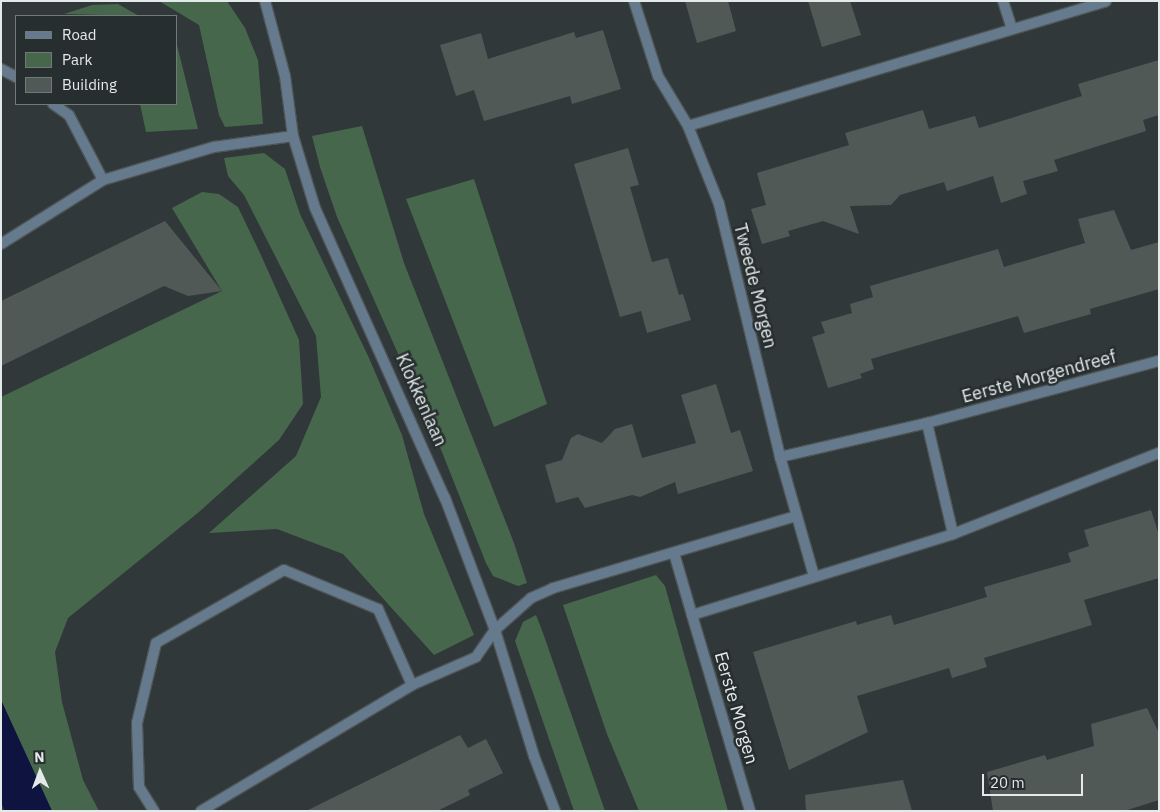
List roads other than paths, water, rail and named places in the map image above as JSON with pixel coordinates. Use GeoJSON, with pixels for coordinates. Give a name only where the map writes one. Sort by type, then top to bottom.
{"type":"FeatureCollection","features":[{"type":"Feature","properties":{"kind":"street","name":"Klokkenlaan"},"geometry":{"type":"LineString","coordinates":[[265,1],[285,76],[293,136],[315,208],[427,452],[495,630],[534,756],[555,811]]}},
{"type":"Feature","properties":{"kind":"street","name":"Tweede Morgen"},"geometry":{"type":"LineString","coordinates":[[634,1],[658,76],[688,126],[719,204],[780,457]]}},
{"type":"Feature","properties":{"kind":"street"},"geometry":{"type":"LineString","coordinates":[[1003,1],[1012,29]]}},
{"type":"Feature","properties":{"kind":"street"},"geometry":{"type":"LineString","coordinates":[[688,126],[1106,1]]}},
{"type":"Feature","properties":{"kind":"street"},"geometry":{"type":"LineString","coordinates":[[1,69],[15,76]]}},
{"type":"Feature","properties":{"kind":"street"},"geometry":{"type":"LineString","coordinates":[[54,105],[69,115],[103,180]]}},
{"type":"Feature","properties":{"kind":"street"},"geometry":{"type":"LineString","coordinates":[[1,244],[103,180],[214,147],[293,136]]}},
{"type":"Feature","properties":{"kind":"street","name":"Eerste Morgendreef"},"geometry":{"type":"LineString","coordinates":[[780,457],[927,423],[1159,362]]}},
{"type":"Feature","properties":{"kind":"street"},"geometry":{"type":"LineString","coordinates":[[927,423],[953,534]]}},
{"type":"Feature","properties":{"kind":"street"},"geometry":{"type":"LineString","coordinates":[[674,553],[692,615],[953,534],[1159,453]]}},
{"type":"Feature","properties":{"kind":"street"},"geometry":{"type":"LineString","coordinates":[[780,457],[814,576]]}},
{"type":"Feature","properties":{"kind":"street"},"geometry":{"type":"LineString","coordinates":[[201,811],[412,685],[476,657],[495,630],[541,593],[796,516]]}},
{"type":"Feature","properties":{"kind":"street"},"geometry":{"type":"LineString","coordinates":[[154,811],[139,787],[137,723],[156,643],[284,570],[378,609],[412,685]]}},
{"type":"Feature","properties":{"kind":"street","name":"Eerste Morgen"},"geometry":{"type":"LineString","coordinates":[[692,615],[750,811]]}}]}
